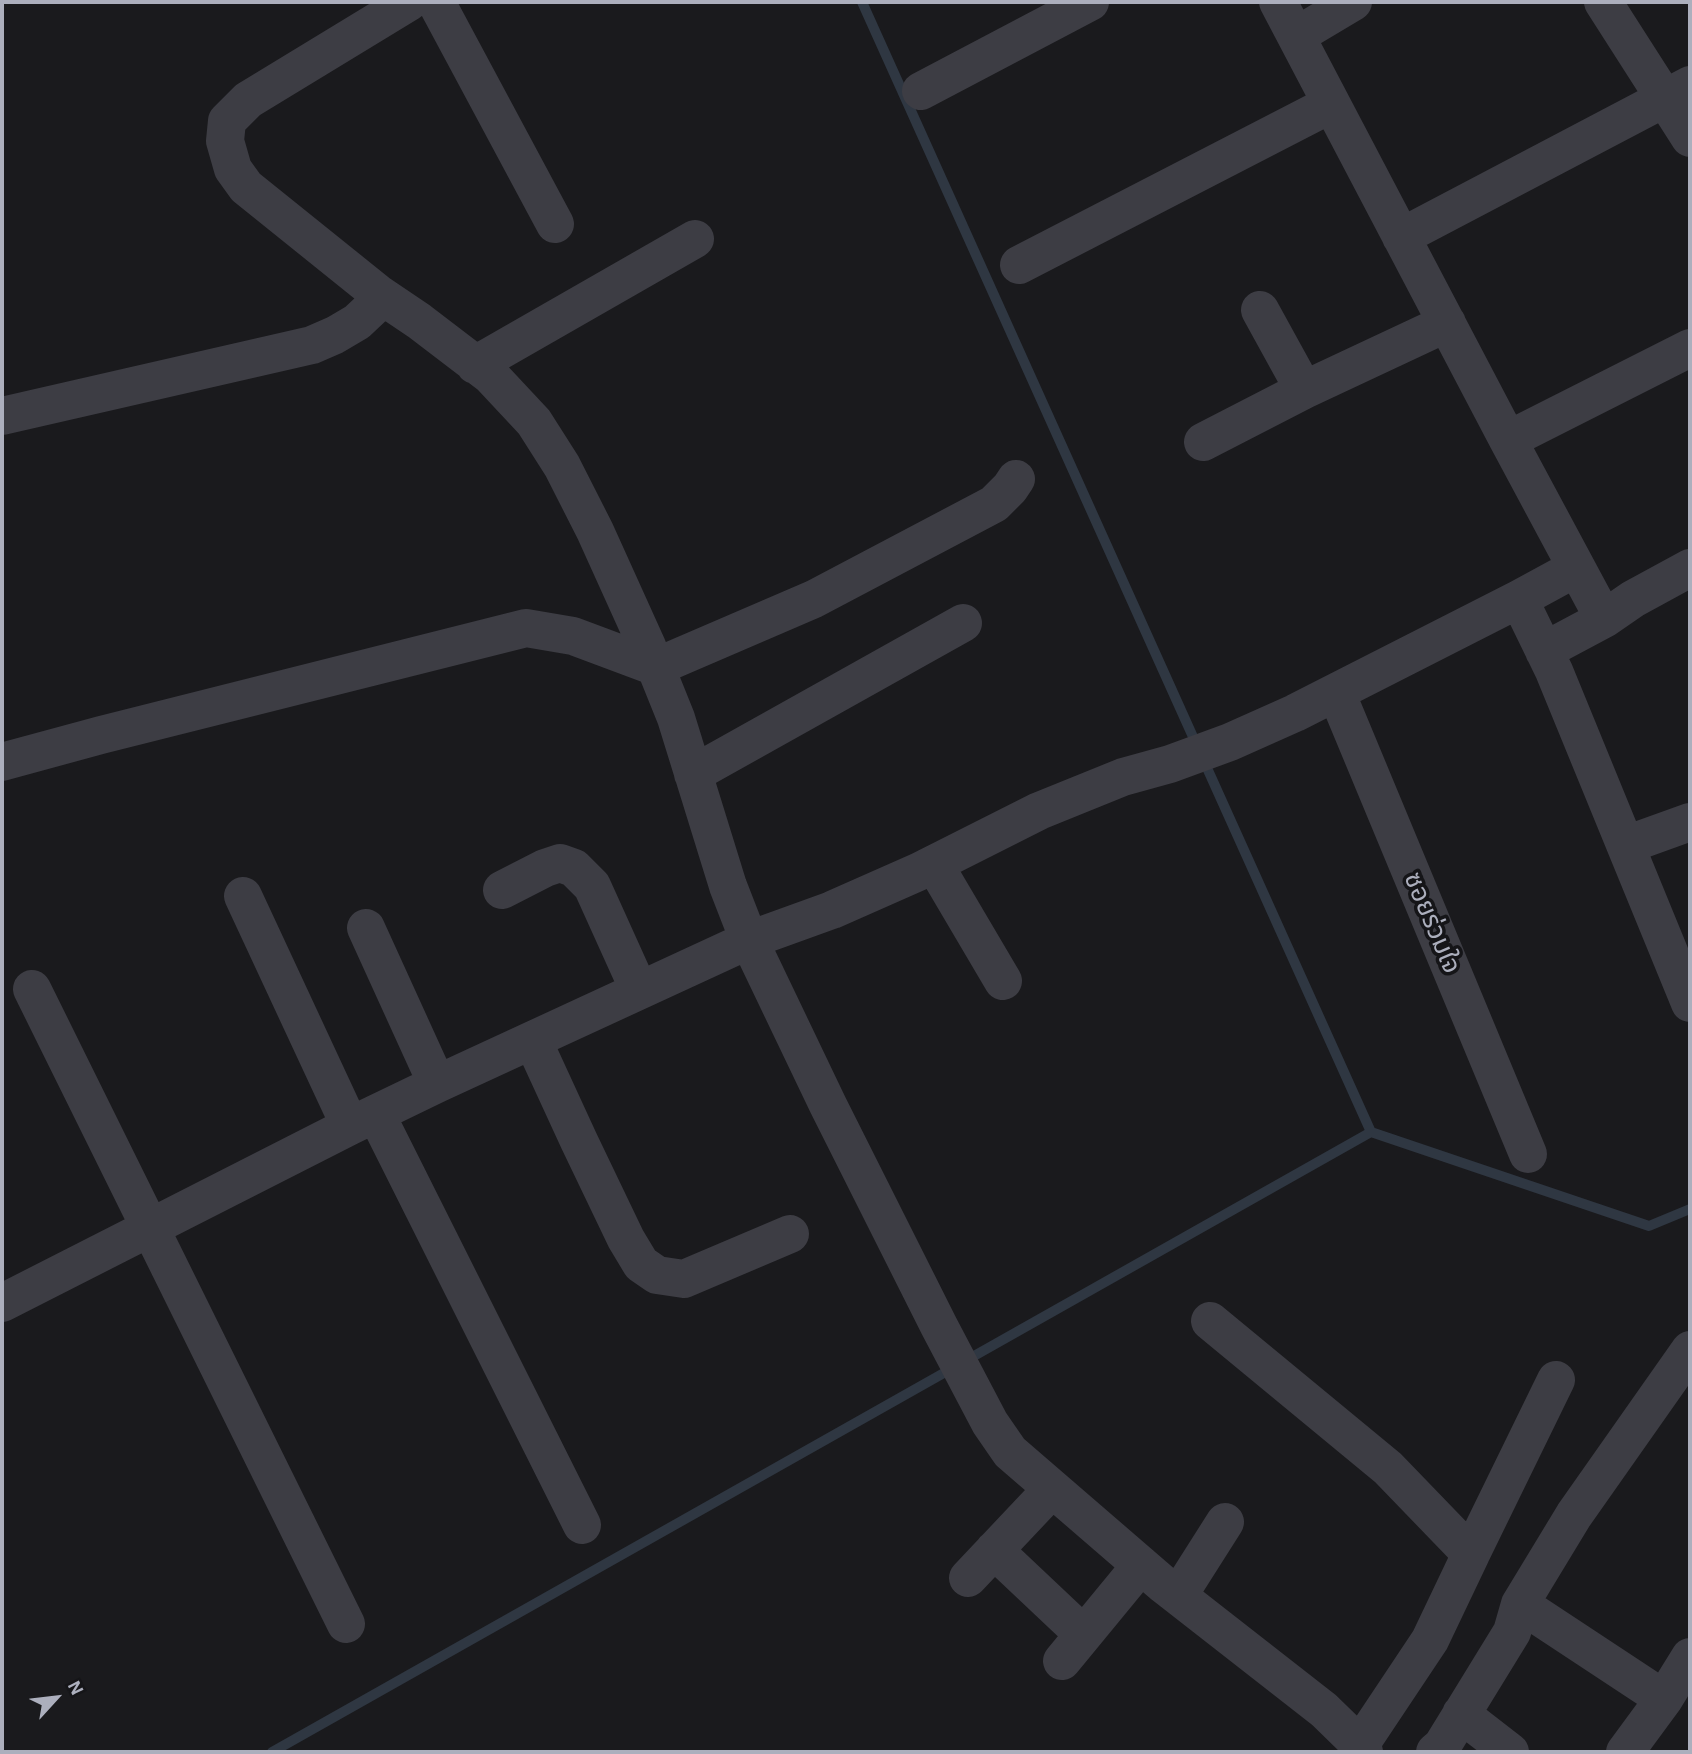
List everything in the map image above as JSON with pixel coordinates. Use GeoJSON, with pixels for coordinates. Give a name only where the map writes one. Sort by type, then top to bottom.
{"type":"FeatureCollection","features":[{"type":"Feature","properties":{"kind":"street"},"geometry":{"type":"LineString","coordinates":[[409,2],[248,100],[227,121],[225,141],[233,169],[246,187],[379,294],[491,376],[534,422],[562,466],[595,531],[656,667],[676,718],[727,886],[749,940],[939,1326],[990,1423],[1010,1452],[1178,1596],[1324,1710],[1362,1749],[1430,1640],[1556,1380]]}},
{"type":"Feature","properties":{"kind":"street"},"geometry":{"type":"LineString","coordinates":[[436,2],[555,223]]}},
{"type":"Feature","properties":{"kind":"street"},"geometry":{"type":"LineString","coordinates":[[921,91],[1090,2]]}},
{"type":"Feature","properties":{"kind":"street"},"geometry":{"type":"LineString","coordinates":[[1278,2],[1604,619]]}},
{"type":"Feature","properties":{"kind":"street"},"geometry":{"type":"LineString","coordinates":[[1296,36],[1353,2]]}},
{"type":"Feature","properties":{"kind":"street"},"geometry":{"type":"LineString","coordinates":[[1603,2],[1678,91],[1690,138]]}},
{"type":"Feature","properties":{"kind":"street"},"geometry":{"type":"LineString","coordinates":[[1401,237],[1678,91]]}},
{"type":"Feature","properties":{"kind":"street"},"geometry":{"type":"LineString","coordinates":[[1019,265],[1331,104]]}},
{"type":"Feature","properties":{"kind":"street"},"geometry":{"type":"LineString","coordinates":[[475,365],[695,239]]}},
{"type":"Feature","properties":{"kind":"street"},"geometry":{"type":"LineString","coordinates":[[2,416],[312,345],[357,322],[374,306],[379,294]]}},
{"type":"Feature","properties":{"kind":"street"},"geometry":{"type":"LineString","coordinates":[[1260,310],[1304,390]]}},
{"type":"Feature","properties":{"kind":"street"},"geometry":{"type":"LineString","coordinates":[[1203,442],[1304,390],[1447,323]]}},
{"type":"Feature","properties":{"kind":"street"},"geometry":{"type":"LineString","coordinates":[[1508,440],[1690,348]]}},
{"type":"Feature","properties":{"kind":"street"},"geometry":{"type":"LineString","coordinates":[[2,762],[114,731],[526,628],[573,636],[656,667],[814,599],[994,504],[1016,478]]}},
{"type":"Feature","properties":{"kind":"street"},"geometry":{"type":"LineString","coordinates":[[2,1303],[437,1084],[749,940],[832,910],[934,864],[1039,811],[1123,777],[1170,764],[1230,742],[1295,713],[1576,568]]}},
{"type":"Feature","properties":{"kind":"street"},"geometry":{"type":"LineString","coordinates":[[1544,651],[1690,568]]}},
{"type":"Feature","properties":{"kind":"street"},"geometry":{"type":"LineString","coordinates":[[1519,599],[1554,671],[1690,1003]]}},
{"type":"Feature","properties":{"kind":"street"},"geometry":{"type":"LineString","coordinates":[[693,774],[963,623]]}},
{"type":"Feature","properties":{"kind":"street","name":"ซอยร่วมใจ"},"geometry":{"type":"LineString","coordinates":[[1336,692],[1528,1154]]}},
{"type":"Feature","properties":{"kind":"street"},"geometry":{"type":"LineString","coordinates":[[1626,845],[1690,822]]}},
{"type":"Feature","properties":{"kind":"street"},"geometry":{"type":"LineString","coordinates":[[502,890],[560,863],[574,868],[592,886],[639,990]]}},
{"type":"Feature","properties":{"kind":"street"},"geometry":{"type":"LineString","coordinates":[[934,864],[1003,981]]}},
{"type":"Feature","properties":{"kind":"street"},"geometry":{"type":"LineString","coordinates":[[243,896],[582,1525]]}},
{"type":"Feature","properties":{"kind":"street"},"geometry":{"type":"LineString","coordinates":[[366,928],[437,1084]]}},
{"type":"Feature","properties":{"kind":"street"},"geometry":{"type":"LineString","coordinates":[[32,989],[346,1624]]}},
{"type":"Feature","properties":{"kind":"street"},"geometry":{"type":"LineString","coordinates":[[533,1041],[620,1227],[641,1264],[657,1275],[684,1279],[790,1234]]}},
{"type":"Feature","properties":{"kind":"street"},"geometry":{"type":"LineString","coordinates":[[1210,1321],[1388,1468],[1471,1554]]}},
{"type":"Feature","properties":{"kind":"street"},"geometry":{"type":"LineString","coordinates":[[1435,1752],[1512,1632],[1520,1604],[1574,1514],[1690,1350]]}},
{"type":"Feature","properties":{"kind":"street"},"geometry":{"type":"LineString","coordinates":[[968,1578],[1052,1489]]}},
{"type":"Feature","properties":{"kind":"street"},"geometry":{"type":"LineString","coordinates":[[1178,1596],[1225,1522]]}},
{"type":"Feature","properties":{"kind":"street"},"geometry":{"type":"LineString","coordinates":[[995,1550],[1072,1647],[1141,1565]]}},
{"type":"Feature","properties":{"kind":"street"},"geometry":{"type":"LineString","coordinates":[[1520,1604],[1664,1699]]}},
{"type":"Feature","properties":{"kind":"street"},"geometry":{"type":"LineString","coordinates":[[1625,1752],[1664,1699],[1690,1657]]}},
{"type":"Feature","properties":{"kind":"street"},"geometry":{"type":"LineString","coordinates":[[1461,1714],[1510,1752]]}},
{"type":"Feature","properties":{"kind":"waterway"},"geometry":{"type":"LineString","coordinates":[[862,2],[1371,1132],[1649,1226],[1690,1209]]}},
{"type":"Feature","properties":{"kind":"waterway"},"geometry":{"type":"LineString","coordinates":[[272,1752],[1371,1132]]}}]}
